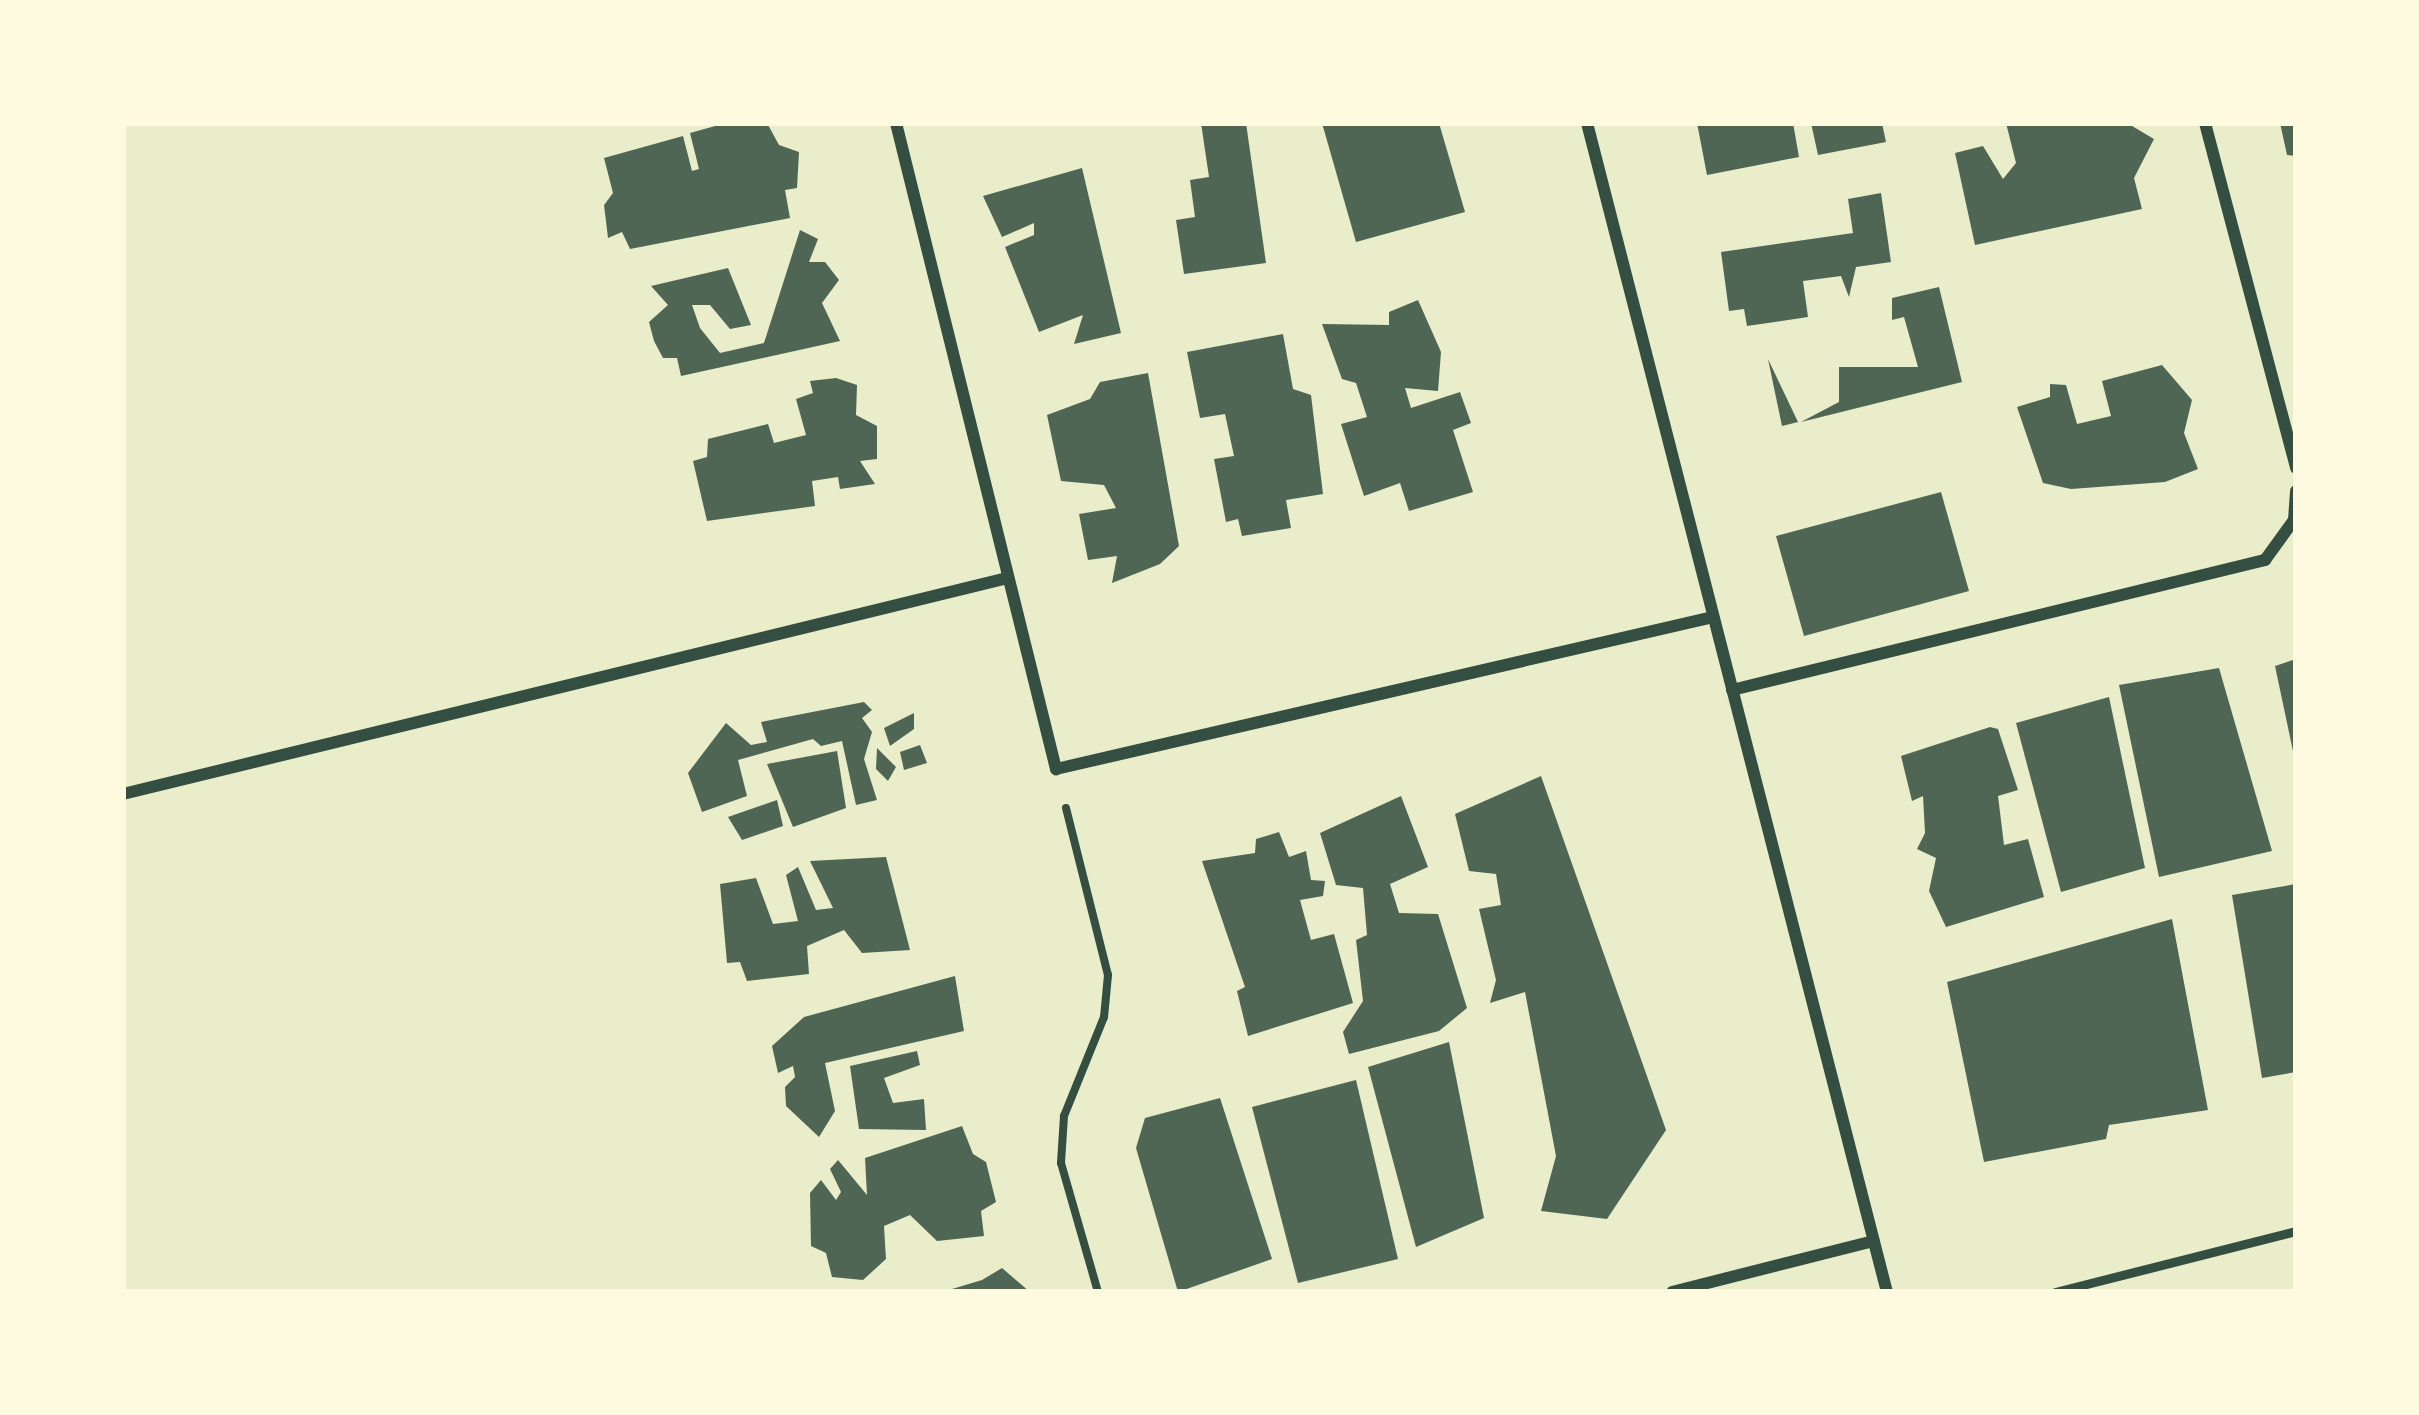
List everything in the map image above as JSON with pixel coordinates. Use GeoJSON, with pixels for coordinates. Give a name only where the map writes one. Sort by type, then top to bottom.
{"type":"FeatureCollection","features":[{"type":"Feature","properties":{"kind":"street"},"geometry":{"type":"LineString","coordinates":[[896,123],[1056,769],[1713,617]]}},
{"type":"Feature","properties":{"kind":"street"},"geometry":{"type":"LineString","coordinates":[[1587,123],[1887,1292]]}},
{"type":"Feature","properties":{"kind":"street"},"geometry":{"type":"LineString","coordinates":[[2205,123],[2296,468]]}},
{"type":"Feature","properties":{"kind":"street"},"geometry":{"type":"LineString","coordinates":[[1732,690],[2265,560],[2294,520],[2296,490]]}},
{"type":"Feature","properties":{"kind":"street"},"geometry":{"type":"LineString","coordinates":[[123,794],[1008,578]]}},
{"type":"Feature","properties":{"kind":"street"},"geometry":{"type":"LineString","coordinates":[[1672,1292],[1874,1241]]}},
{"type":"Feature","properties":{"kind":"lane"},"geometry":{"type":"LineString","coordinates":[[2055,1292],[2296,1231]]}},
{"type":"Feature","properties":{"kind":"path"},"geometry":{"type":"LineString","coordinates":[[1056,769],[1108,976],[1104,1017],[1064,1116],[1061,1163],[1098,1292]]}},
{"type":"Feature","properties":{"kind":"building"},"geometry":{"type":"Polygon","coordinates":[[[726,123],[767,123],[779,145],[799,152],[797,188],[785,190],[790,218],[630,249],[622,232],[608,238],[604,205],[613,193],[604,158],[683,136],[692,171],[699,169],[690,133],[726,123]]]}},
{"type":"Feature","properties":{"kind":"building"},"geometry":{"type":"Polygon","coordinates":[[[1201,123],[1246,123],[1266,263],[1184,274],[1176,220],[1195,217],[1190,180],[1209,177],[1201,123]]]}},
{"type":"Feature","properties":{"kind":"building"},"geometry":{"type":"Polygon","coordinates":[[[1322,123],[1439,123],[1465,212],[1356,242],[1322,123]]]}},
{"type":"Feature","properties":{"kind":"building"},"geometry":{"type":"Polygon","coordinates":[[[1697,123],[1793,123],[1799,157],[1707,175],[1697,123]]]}},
{"type":"Feature","properties":{"kind":"building"},"geometry":{"type":"Polygon","coordinates":[[[1811,123],[1882,123],[1886,142],[1818,155],[1811,123]]]}},
{"type":"Feature","properties":{"kind":"building"},"geometry":{"type":"Polygon","coordinates":[[[2006,123],[2127,123],[2154,139],[2134,178],[2142,209],[1975,245],[1955,153],[1983,146],[2003,179],[2016,163],[2006,123]]]}},
{"type":"Feature","properties":{"kind":"building"},"geometry":{"type":"Polygon","coordinates":[[[2280,123],[2296,123],[2296,156],[2287,155],[2280,123]]]}},
{"type":"Feature","properties":{"kind":"building"},"geometry":{"type":"Polygon","coordinates":[[[1082,168],[1121,333],[1074,344],[1083,315],[1039,332],[1005,247],[1034,235],[1034,223],[1002,237],[983,196],[1082,168]]]}},
{"type":"Feature","properties":{"kind":"building"},"geometry":{"type":"Polygon","coordinates":[[[1881,193],[1891,262],[1856,267],[1849,297],[1841,276],[1803,281],[1808,317],[1747,326],[1744,309],[1729,311],[1721,252],[1853,233],[1848,199],[1881,193]]]}},
{"type":"Feature","properties":{"kind":"building"},"geometry":{"type":"Polygon","coordinates":[[[800,230],[818,239],[809,262],[825,262],[839,280],[822,303],[840,341],[681,376],[677,358],[663,358],[654,341],[649,322],[668,305],[651,286],[728,268],[751,325],[730,329],[710,305],[692,305],[700,328],[720,353],[764,343],[800,230]]]}},
{"type":"Feature","properties":{"kind":"building"},"geometry":{"type":"Polygon","coordinates":[[[1939,287],[1962,382],[1801,422],[1839,402],[1839,367],[1918,367],[1904,317],[1892,320],[1892,298],[1939,287]]]}},
{"type":"Feature","properties":{"kind":"building"},"geometry":{"type":"Polygon","coordinates":[[[1418,300],[1441,352],[1438,391],[1405,388],[1411,408],[1460,392],[1471,423],[1453,430],[1473,492],[1409,511],[1400,483],[1364,496],[1341,424],[1367,417],[1356,383],[1342,379],[1322,324],[1389,325],[1389,312],[1418,300]]]}},
{"type":"Feature","properties":{"kind":"building"},"geometry":{"type":"Polygon","coordinates":[[[1283,334],[1293,389],[1311,395],[1323,494],[1286,500],[1291,528],[1242,536],[1238,519],[1226,522],[1214,459],[1234,456],[1225,414],[1200,418],[1187,352],[1283,334]]]}},
{"type":"Feature","properties":{"kind":"building"},"geometry":{"type":"Polygon","coordinates":[[[1768,359],[1798,422],[1782,426],[1768,359]]]}},
{"type":"Feature","properties":{"kind":"building"},"geometry":{"type":"Polygon","coordinates":[[[2162,365],[2192,400],[2184,433],[2198,469],[2165,482],[2071,489],[2043,483],[2017,407],[2050,397],[2050,384],[2066,385],[2077,424],[2111,416],[2102,381],[2162,365]]]}},
{"type":"Feature","properties":{"kind":"building"},"geometry":{"type":"Polygon","coordinates":[[[1148,373],[1179,546],[1160,564],[1112,583],[1117,556],[1088,560],[1079,514],[1116,508],[1104,485],[1061,481],[1047,415],[1090,399],[1100,382],[1148,373]]]}},
{"type":"Feature","properties":{"kind":"building"},"geometry":{"type":"Polygon","coordinates":[[[836,378],[857,385],[856,415],[877,426],[877,459],[860,461],[875,484],[840,489],[838,477],[812,481],[815,506],[707,521],[693,461],[707,457],[708,439],[768,424],[774,443],[806,435],[796,399],[813,393],[810,381],[836,378]]]}},
{"type":"Feature","properties":{"kind":"building"},"geometry":{"type":"Polygon","coordinates":[[[1941,492],[1969,591],[1804,636],[1776,536],[1941,492]]]}},
{"type":"Feature","properties":{"kind":"building"},"geometry":{"type":"Polygon","coordinates":[[[2296,659],[2296,756],[2294,756],[2275,666],[2296,659]]]}},
{"type":"Feature","properties":{"kind":"building"},"geometry":{"type":"Polygon","coordinates":[[[2219,668],[2272,851],[2159,877],[2119,685],[2219,668]]]}},
{"type":"Feature","properties":{"kind":"building"},"geometry":{"type":"Polygon","coordinates":[[[2109,697],[2145,868],[2061,892],[2016,723],[2109,697]]]}},
{"type":"Feature","properties":{"kind":"building"},"geometry":{"type":"Polygon","coordinates":[[[864,702],[872,710],[862,718],[872,732],[864,759],[877,800],[856,805],[842,741],[821,746],[813,739],[738,760],[747,796],[702,812],[688,773],[726,723],[751,745],[767,742],[761,722],[864,702]]]}},
{"type":"Feature","properties":{"kind":"building"},"geometry":{"type":"Polygon","coordinates":[[[914,713],[914,729],[890,746],[884,728],[914,713]]]}},
{"type":"Feature","properties":{"kind":"building"},"geometry":{"type":"Polygon","coordinates":[[[1990,727],[1998,729],[2018,790],[1998,796],[2004,845],[2028,839],[2044,897],[1946,927],[1929,891],[1936,858],[1917,849],[1925,833],[1923,796],[1912,801],[1901,756],[1990,727]]]}},
{"type":"Feature","properties":{"kind":"building"},"geometry":{"type":"Polygon","coordinates":[[[920,745],[927,763],[904,770],[900,752],[920,745]]]}},
{"type":"Feature","properties":{"kind":"building"},"geometry":{"type":"Polygon","coordinates":[[[877,748],[896,767],[888,781],[876,769],[877,748]]]}},
{"type":"Feature","properties":{"kind":"building"},"geometry":{"type":"Polygon","coordinates":[[[837,751],[846,808],[793,827],[767,764],[837,751]]]}},
{"type":"Feature","properties":{"kind":"building"},"geometry":{"type":"Polygon","coordinates":[[[1541,776],[1666,1130],[1607,1219],[1541,1211],[1556,1156],[1525,992],[1490,1003],[1496,980],[1479,909],[1501,905],[1496,874],[1469,871],[1455,814],[1541,776]]]}},
{"type":"Feature","properties":{"kind":"building"},"geometry":{"type":"Polygon","coordinates":[[[1401,796],[1428,867],[1390,884],[1399,913],[1438,914],[1467,1008],[1439,1031],[1349,1054],[1343,1032],[1363,1001],[1356,940],[1367,935],[1363,888],[1336,885],[1320,833],[1401,796]]]}},
{"type":"Feature","properties":{"kind":"building"},"geometry":{"type":"Polygon","coordinates":[[[777,800],[783,826],[742,840],[728,817],[777,800]]]}},
{"type":"Feature","properties":{"kind":"building"},"geometry":{"type":"Polygon","coordinates":[[[1279,832],[1289,857],[1306,851],[1311,880],[1325,881],[1323,896],[1300,900],[1311,940],[1334,934],[1353,1003],[1248,1036],[1237,991],[1245,987],[1202,861],[1255,853],[1256,839],[1279,832]]]}},
{"type":"Feature","properties":{"kind":"building"},"geometry":{"type":"Polygon","coordinates":[[[886,857],[910,950],[862,953],[844,930],[807,946],[809,974],[747,981],[740,962],[727,963],[720,884],[756,878],[773,924],[798,921],[786,875],[798,867],[816,910],[833,908],[810,861],[886,857]]]}},
{"type":"Feature","properties":{"kind":"building"},"geometry":{"type":"Polygon","coordinates":[[[2296,884],[2296,1072],[2262,1078],[2232,895],[2296,884]]]}},
{"type":"Feature","properties":{"kind":"building"},"geometry":{"type":"Polygon","coordinates":[[[2172,919],[2208,1110],[2109,1125],[2106,1139],[1984,1162],[1947,982],[2172,919]]]}},
{"type":"Feature","properties":{"kind":"building"},"geometry":{"type":"Polygon","coordinates":[[[955,976],[964,1031],[825,1063],[835,1111],[819,1137],[786,1106],[785,1087],[795,1077],[793,1066],[778,1073],[772,1046],[804,1017],[955,976]]]}},
{"type":"Feature","properties":{"kind":"building"},"geometry":{"type":"Polygon","coordinates":[[[1449,1042],[1484,1218],[1416,1247],[1368,1067],[1449,1042]]]}},
{"type":"Feature","properties":{"kind":"building"},"geometry":{"type":"Polygon","coordinates":[[[917,1051],[920,1065],[884,1078],[893,1103],[924,1099],[926,1130],[859,1129],[850,1066],[917,1051]]]}},
{"type":"Feature","properties":{"kind":"building"},"geometry":{"type":"Polygon","coordinates":[[[1356,1080],[1398,1259],[1298,1283],[1252,1107],[1356,1080]]]}},
{"type":"Feature","properties":{"kind":"building"},"geometry":{"type":"Polygon","coordinates":[[[1220,1098],[1272,1259],[1178,1292],[1136,1148],[1145,1118],[1220,1098]]]}},
{"type":"Feature","properties":{"kind":"building"},"geometry":{"type":"Polygon","coordinates":[[[962,1126],[973,1154],[986,1162],[996,1202],[981,1211],[984,1236],[937,1241],[910,1215],[884,1226],[886,1259],[863,1280],[832,1277],[826,1253],[811,1246],[810,1193],[821,1180],[836,1200],[841,1192],[830,1169],[838,1160],[867,1195],[865,1158],[962,1126]]]}},
{"type":"Feature","properties":{"kind":"building"},"geometry":{"type":"Polygon","coordinates":[[[1002,1268],[1030,1292],[942,1292],[982,1280],[1002,1268]]]}}]}
